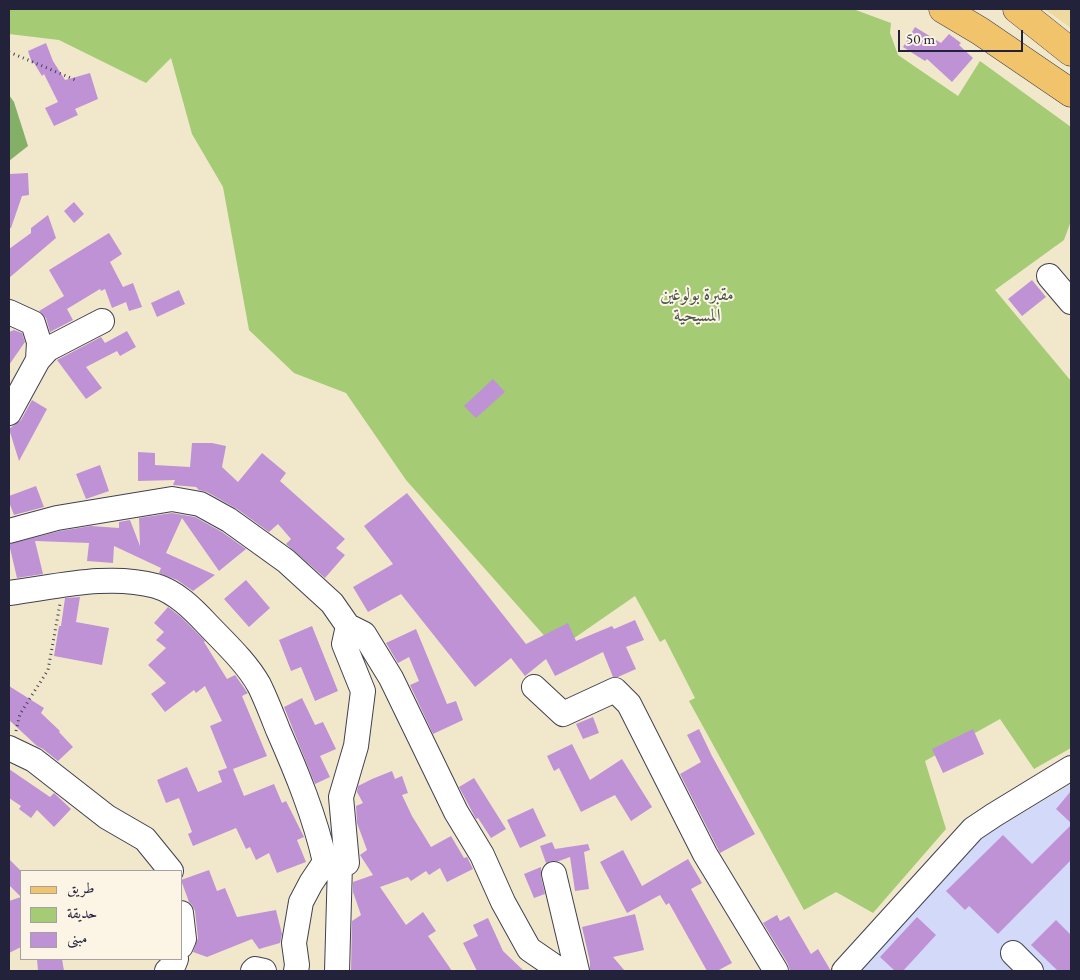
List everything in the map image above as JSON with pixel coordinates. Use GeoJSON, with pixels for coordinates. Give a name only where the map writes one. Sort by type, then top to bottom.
{"type":"FeatureCollection","features":[{"type":"Feature","properties":{"kind":"main road"},"geometry":{"type":"LineString","coordinates":[[943,9],[980,31],[1071,94]]}},
{"type":"Feature","properties":{"kind":"main road"},"geometry":{"type":"LineString","coordinates":[[1017,9],[1071,52]]}},
{"type":"Feature","properties":{"kind":"street"},"geometry":{"type":"LineString","coordinates":[[1049,276],[1071,302]]}},
{"type":"Feature","properties":{"kind":"street"},"geometry":{"type":"LineString","coordinates":[[9,312],[33,324],[39,342],[38,360]]}},
{"type":"Feature","properties":{"kind":"street"},"geometry":{"type":"LineString","coordinates":[[9,413],[38,360],[48,349],[102,321]]}},
{"type":"Feature","properties":{"kind":"street"},"geometry":{"type":"LineString","coordinates":[[9,530],[57,518],[172,498],[200,504],[229,520],[286,561],[332,603],[348,626],[364,634],[391,678],[456,812],[482,855],[503,902],[529,948],[561,971]]}},
{"type":"Feature","properties":{"kind":"street"},"geometry":{"type":"LineString","coordinates":[[9,593],[63,584],[110,581],[157,586],[189,605],[244,664],[259,685],[292,764],[320,839],[332,863],[338,971]]}},
{"type":"Feature","properties":{"kind":"street"},"geometry":{"type":"LineString","coordinates":[[296,971],[294,943],[301,902],[311,883],[332,863],[347,863],[341,797],[356,746],[362,691],[344,644],[348,626]]}},
{"type":"Feature","properties":{"kind":"street"},"geometry":{"type":"LineString","coordinates":[[534,687],[563,714],[615,690],[629,704],[705,854],[776,971]]}},
{"type":"Feature","properties":{"kind":"street"},"geometry":{"type":"LineString","coordinates":[[10,748],[34,760],[107,817],[145,840],[170,870]]}},
{"type":"Feature","properties":{"kind":"street"},"geometry":{"type":"LineString","coordinates":[[844,971],[973,830],[1071,768]]}},
{"type":"Feature","properties":{"kind":"street"},"geometry":{"type":"LineString","coordinates":[[554,874],[577,971]]}},
{"type":"Feature","properties":{"kind":"street"},"geometry":{"type":"LineString","coordinates":[[182,921],[184,939],[182,944]]}},
{"type":"Feature","properties":{"kind":"street"},"geometry":{"type":"LineString","coordinates":[[1013,953],[1031,971]]}},
{"type":"Feature","properties":{"kind":"street"},"geometry":{"type":"LineString","coordinates":[[167,971],[176,960]]}},
{"type":"Feature","properties":{"kind":"street"},"geometry":{"type":"LineString","coordinates":[[253,971],[264,971]]}},
{"type":"Feature","properties":{"kind":"path"},"geometry":{"type":"LineString","coordinates":[[9,52],[78,81]]}},
{"type":"Feature","properties":{"kind":"path"},"geometry":{"type":"LineString","coordinates":[[10,748],[20,714],[48,670],[63,584]]}},
{"type":"Feature","properties":{"kind":"shaded area"},"geometry":{"type":"Polygon","coordinates":[[[1071,784],[1071,971],[859,971],[984,836],[1071,784]]]}},
{"type":"Feature","properties":{"kind":"green space","name":"مقبرة بولوغين المسيحية"},"geometry":{"type":"Polygon","coordinates":[[[9,9],[853,9],[891,23],[890,33],[898,55],[958,96],[980,61],[1071,127],[1071,221],[1064,240],[995,290],[1071,381],[1071,748],[1034,769],[1000,719],[925,761],[946,829],[873,913],[836,892],[804,910],[689,701],[695,698],[665,639],[660,642],[635,596],[557,650],[406,480],[346,393],[294,373],[249,330],[223,187],[192,134],[171,58],[146,83],[59,40],[9,34],[9,9]]]}},
{"type":"Feature","properties":{"kind":"green space"},"geometry":{"type":"Polygon","coordinates":[[[9,95],[14,102],[28,146],[9,161],[9,95]]]}},
{"type":"Feature","properties":{"kind":"sand"},"geometry":{"type":"Polygon","coordinates":[[[1044,9],[1071,9],[1071,28],[1044,9]]]}},
{"type":"Feature","properties":{"kind":"building"},"geometry":{"type":"Polygon","coordinates":[[[915,27],[941,43],[949,34],[961,43],[959,45],[973,58],[952,82],[927,59],[925,61],[903,47],[915,27]]]}},
{"type":"Feature","properties":{"kind":"building"},"geometry":{"type":"Polygon","coordinates":[[[46,43],[53,61],[65,80],[90,73],[98,99],[75,109],[78,115],[54,126],[45,108],[58,102],[44,74],[42,76],[34,63],[32,63],[28,51],[46,43]]]}},
{"type":"Feature","properties":{"kind":"building"},"geometry":{"type":"Polygon","coordinates":[[[28,173],[29,195],[22,196],[11,228],[9,228],[9,174],[28,173]]]}},
{"type":"Feature","properties":{"kind":"building"},"geometry":{"type":"Polygon","coordinates":[[[74,202],[84,214],[74,223],[64,211],[74,202]]]}},
{"type":"Feature","properties":{"kind":"building"},"geometry":{"type":"Polygon","coordinates":[[[48,215],[56,238],[9,278],[9,249],[31,233],[31,228],[48,215]]]}},
{"type":"Feature","properties":{"kind":"building"},"geometry":{"type":"Polygon","coordinates":[[[109,233],[122,254],[110,262],[123,287],[133,283],[142,307],[129,311],[126,302],[112,308],[105,289],[101,291],[100,289],[67,309],[73,320],[50,332],[46,318],[39,311],[64,296],[49,270],[109,233]]]}},
{"type":"Feature","properties":{"kind":"building"},"geometry":{"type":"Polygon","coordinates":[[[1032,280],[1046,297],[1022,316],[1008,299],[1032,280]]]}},
{"type":"Feature","properties":{"kind":"building"},"geometry":{"type":"Polygon","coordinates":[[[179,290],[185,304],[157,317],[151,303],[179,290]]]}},
{"type":"Feature","properties":{"kind":"building"},"geometry":{"type":"Polygon","coordinates":[[[14,330],[22,333],[25,342],[9,365],[9,332],[14,330]]]}},
{"type":"Feature","properties":{"kind":"building"},"geometry":{"type":"Polygon","coordinates":[[[127,331],[136,347],[120,356],[117,351],[86,367],[102,388],[86,399],[57,360],[101,337],[105,343],[127,331]]]}},
{"type":"Feature","properties":{"kind":"building"},"geometry":{"type":"Polygon","coordinates":[[[493,379],[505,392],[476,418],[464,406],[493,379]]]}},
{"type":"Feature","properties":{"kind":"building"},"geometry":{"type":"Polygon","coordinates":[[[32,400],[47,409],[19,461],[9,429],[21,420],[32,400]]]}},
{"type":"Feature","properties":{"kind":"building"},"geometry":{"type":"Polygon","coordinates":[[[192,443],[212,443],[226,446],[222,467],[238,482],[262,453],[286,473],[280,481],[345,539],[336,548],[345,555],[325,578],[286,544],[291,539],[278,524],[269,532],[237,509],[207,492],[196,487],[173,485],[175,480],[138,481],[138,452],[155,453],[155,465],[190,467],[192,443]]]}},
{"type":"Feature","properties":{"kind":"building"},"geometry":{"type":"Polygon","coordinates":[[[100,465],[109,491],[86,499],[76,474],[100,465]]]}},
{"type":"Feature","properties":{"kind":"building"},"geometry":{"type":"Polygon","coordinates":[[[36,486],[44,507],[14,515],[9,502],[9,496],[36,486]]]}},
{"type":"Feature","properties":{"kind":"building"},"geometry":{"type":"Polygon","coordinates":[[[407,493],[526,644],[568,623],[576,641],[612,626],[614,629],[635,620],[644,640],[626,647],[636,669],[618,677],[613,677],[603,652],[555,676],[546,659],[525,676],[511,658],[475,687],[401,594],[368,612],[353,587],[393,564],[364,526],[407,493]]]}},
{"type":"Feature","properties":{"kind":"building"},"geometry":{"type":"Polygon","coordinates":[[[172,513],[195,517],[222,532],[246,549],[219,571],[182,518],[166,553],[215,575],[193,591],[177,580],[159,573],[161,568],[114,546],[113,563],[87,561],[89,543],[35,541],[43,574],[17,578],[9,544],[60,531],[91,526],[119,528],[119,522],[130,520],[140,546],[139,518],[172,513]]]}},
{"type":"Feature","properties":{"kind":"building"},"geometry":{"type":"Polygon","coordinates":[[[246,580],[270,608],[249,627],[224,599],[246,580]]]}},
{"type":"Feature","properties":{"kind":"building"},"geometry":{"type":"Polygon","coordinates":[[[80,597],[76,622],[109,628],[102,665],[54,656],[65,598],[80,597]]]}},
{"type":"Feature","properties":{"kind":"building"},"geometry":{"type":"Polygon","coordinates":[[[168,607],[205,641],[227,679],[235,675],[248,693],[242,696],[267,756],[233,769],[244,796],[274,784],[282,803],[286,801],[304,837],[297,840],[306,862],[277,873],[269,853],[256,860],[250,847],[246,849],[236,828],[193,846],[188,834],[192,832],[179,798],[166,803],[157,780],[187,767],[198,792],[222,782],[218,771],[227,768],[210,726],[222,721],[205,686],[196,693],[194,690],[165,712],[151,694],[166,683],[148,665],[166,648],[156,640],[164,632],[154,623],[168,607]]]}},
{"type":"Feature","properties":{"kind":"building"},"geometry":{"type":"Polygon","coordinates":[[[312,626],[338,691],[315,701],[301,667],[291,671],[279,640],[312,626]]]}},
{"type":"Feature","properties":{"kind":"building"},"geometry":{"type":"Polygon","coordinates":[[[416,629],[447,704],[456,701],[463,720],[433,734],[410,685],[419,681],[409,657],[398,663],[386,643],[416,629]]]}},
{"type":"Feature","properties":{"kind":"building"},"geometry":{"type":"Polygon","coordinates":[[[9,686],[44,708],[41,713],[73,747],[58,761],[37,746],[9,720],[9,686]]]}},
{"type":"Feature","properties":{"kind":"building"},"geometry":{"type":"Polygon","coordinates":[[[302,698],[315,725],[323,722],[336,749],[320,756],[330,777],[315,784],[284,707],[302,698]]]}},
{"type":"Feature","properties":{"kind":"building"},"geometry":{"type":"Polygon","coordinates":[[[593,717],[599,733],[583,739],[576,724],[593,717]]]}},
{"type":"Feature","properties":{"kind":"building"},"geometry":{"type":"Polygon","coordinates":[[[699,729],[755,834],[720,853],[680,774],[701,762],[687,735],[699,729]]]}},
{"type":"Feature","properties":{"kind":"building"},"geometry":{"type":"Polygon","coordinates":[[[973,729],[984,754],[943,773],[932,749],[973,729]]]}},
{"type":"Feature","properties":{"kind":"building"},"geometry":{"type":"Polygon","coordinates":[[[572,744],[590,780],[622,759],[652,807],[631,821],[615,795],[581,812],[559,768],[554,771],[547,756],[572,744]]]}},
{"type":"Feature","properties":{"kind":"building"},"geometry":{"type":"Polygon","coordinates":[[[9,769],[50,797],[54,793],[71,809],[54,827],[37,810],[31,818],[19,809],[21,806],[9,798],[9,769]]]}},
{"type":"Feature","properties":{"kind":"building"},"geometry":{"type":"Polygon","coordinates":[[[392,771],[395,779],[402,776],[408,793],[402,795],[431,847],[451,836],[464,858],[467,857],[473,869],[447,882],[440,868],[429,875],[426,871],[411,881],[408,877],[380,887],[406,925],[423,912],[436,931],[428,936],[452,971],[351,971],[352,921],[361,915],[353,892],[353,882],[373,875],[360,855],[367,850],[357,823],[356,806],[363,803],[357,792],[358,786],[392,771]]]}},
{"type":"Feature","properties":{"kind":"building"},"geometry":{"type":"Polygon","coordinates":[[[474,778],[506,829],[491,838],[478,818],[476,819],[459,787],[474,778]]]}},
{"type":"Feature","properties":{"kind":"building"},"geometry":{"type":"Polygon","coordinates":[[[1071,791],[1071,823],[1056,809],[1071,791]]]}},
{"type":"Feature","properties":{"kind":"building"},"geometry":{"type":"Polygon","coordinates":[[[533,808],[546,836],[520,848],[507,820],[533,808]]]}},
{"type":"Feature","properties":{"kind":"building"},"geometry":{"type":"Polygon","coordinates":[[[1071,825],[1071,860],[998,934],[969,906],[965,910],[946,891],[1003,835],[1032,864],[1071,825]]]}},
{"type":"Feature","properties":{"kind":"building"},"geometry":{"type":"Polygon","coordinates":[[[552,842],[555,849],[588,844],[590,850],[584,852],[589,889],[575,891],[570,857],[546,863],[540,846],[552,842]]]}},
{"type":"Feature","properties":{"kind":"building"},"geometry":{"type":"Polygon","coordinates":[[[623,850],[642,886],[688,859],[702,883],[691,889],[732,963],[717,971],[707,971],[669,903],[666,905],[660,895],[627,913],[600,862],[623,850]]]}},
{"type":"Feature","properties":{"kind":"building"},"geometry":{"type":"Polygon","coordinates":[[[9,859],[20,870],[20,896],[9,885],[9,859]]]}},
{"type":"Feature","properties":{"kind":"building"},"geometry":{"type":"Polygon","coordinates":[[[541,867],[545,894],[534,898],[524,874],[541,867]]]}},
{"type":"Feature","properties":{"kind":"building"},"geometry":{"type":"Polygon","coordinates":[[[209,870],[217,891],[225,888],[237,917],[276,910],[282,934],[280,943],[259,949],[252,939],[207,957],[193,952],[198,938],[195,911],[189,902],[182,880],[209,870]]]}},
{"type":"Feature","properties":{"kind":"building"},"geometry":{"type":"Polygon","coordinates":[[[20,897],[20,948],[9,953],[9,901],[20,897]]]}},
{"type":"Feature","properties":{"kind":"building"},"geometry":{"type":"Polygon","coordinates":[[[635,914],[644,950],[613,957],[625,971],[590,971],[590,962],[582,927],[635,914]]]}},
{"type":"Feature","properties":{"kind":"building"},"geometry":{"type":"Polygon","coordinates":[[[777,915],[780,921],[789,916],[811,954],[818,949],[831,971],[790,971],[788,964],[763,923],[777,915]]]}},
{"type":"Feature","properties":{"kind":"building"},"geometry":{"type":"Polygon","coordinates":[[[917,917],[936,935],[903,971],[895,971],[880,957],[917,917]]]}},
{"type":"Feature","properties":{"kind":"building"},"geometry":{"type":"Polygon","coordinates":[[[488,918],[503,951],[524,971],[477,971],[463,943],[478,936],[473,925],[488,918]]]}},
{"type":"Feature","properties":{"kind":"building"},"geometry":{"type":"Polygon","coordinates":[[[1056,920],[1071,935],[1071,971],[1058,971],[1031,945],[1056,920]]]}},
{"type":"Feature","properties":{"kind":"building"},"geometry":{"type":"Polygon","coordinates":[[[37,960],[62,960],[64,971],[38,971],[37,960]]]}}]}
